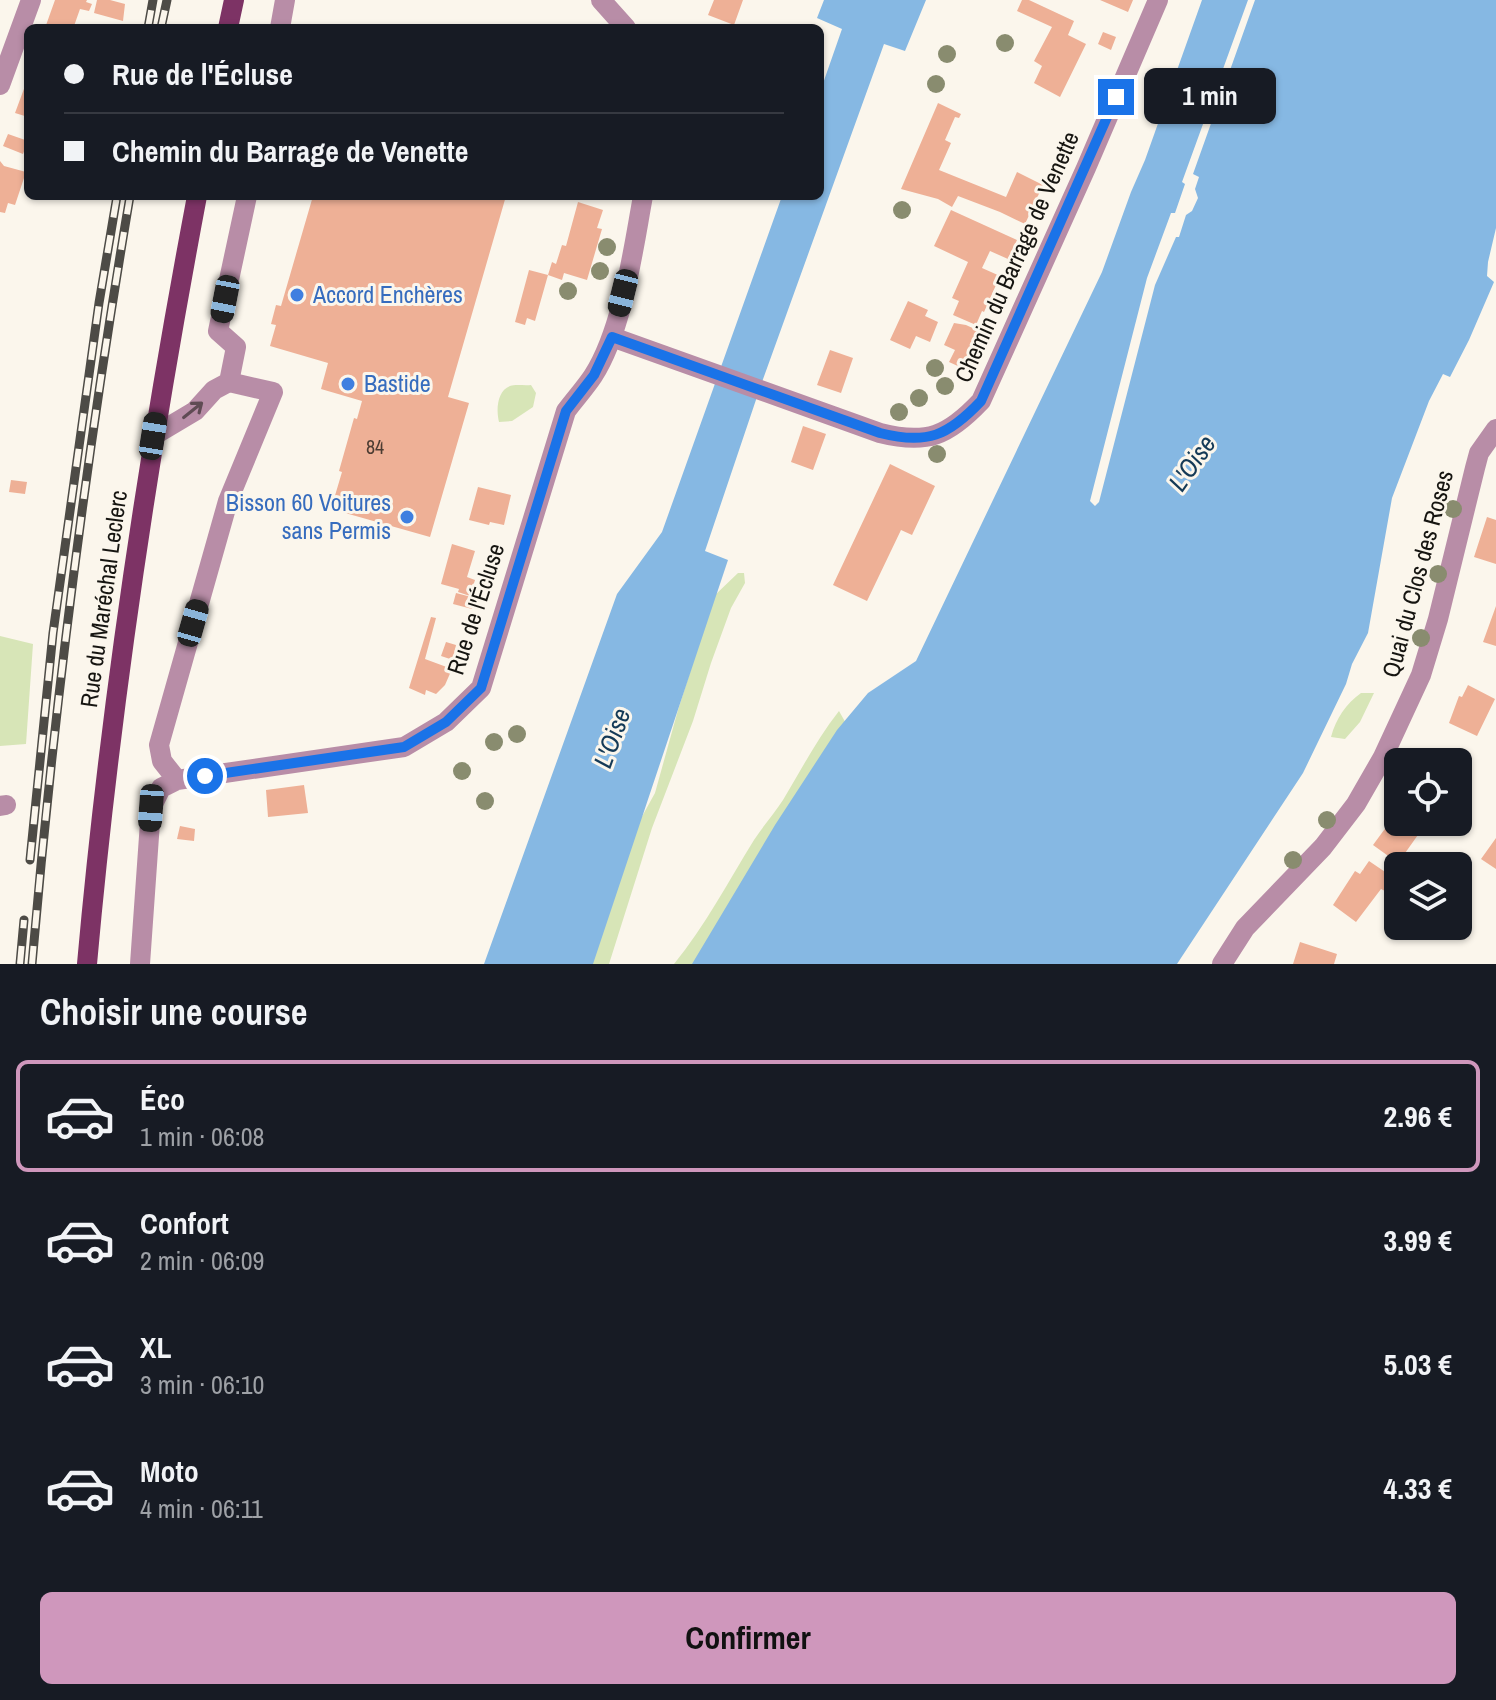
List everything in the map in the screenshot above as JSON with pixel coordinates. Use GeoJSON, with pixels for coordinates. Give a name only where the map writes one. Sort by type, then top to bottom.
{"type":"FeatureCollection","features":[{"type":"Feature","properties":{"kind":"main road"},"geometry":{"type":"LineString","coordinates":[[229,24],[234,0]]}},
{"type":"Feature","properties":{"kind":"main road","name":"Rue du Maréchal Leclerc"},"geometry":{"type":"LineString","coordinates":[[87,964],[130,588],[153,436],[196,200]]}},
{"type":"Feature","properties":{"kind":"street"},"geometry":{"type":"LineString","coordinates":[[0,85],[31,0]]}},
{"type":"Feature","properties":{"kind":"street"},"geometry":{"type":"LineString","coordinates":[[281,24],[285,0]]}},
{"type":"Feature","properties":{"kind":"street","name":"Chemin du Barrage de Venette"},"geometry":{"type":"LineString","coordinates":[[612,337],[880,433],[919,439],[947,431],[965,419],[981,401],[1158,0]]}},
{"type":"Feature","properties":{"kind":"street"},"geometry":{"type":"LineString","coordinates":[[607,2],[623,24]]}},
{"type":"Feature","properties":{"kind":"street"},"geometry":{"type":"LineString","coordinates":[[229,382],[236,347],[218,331],[246,200]]}},
{"type":"Feature","properties":{"kind":"street","name":"Rue de l'Écluse"},"geometry":{"type":"LineString","coordinates":[[177,780],[404,747],[446,722],[481,688],[566,411],[594,375],[612,337],[642,200]]}},
{"type":"Feature","properties":{"kind":"street"},"geometry":{"type":"LineString","coordinates":[[140,964],[151,808],[161,788],[177,780],[162,761],[159,745],[228,501],[273,392],[229,382],[214,390],[195,411],[153,436]]}},
{"type":"Feature","properties":{"kind":"street","name":"Quai du Clos des Roses"},"geometry":{"type":"LineString","coordinates":[[1222,964],[1245,928],[1323,847],[1356,804],[1383,757],[1421,675],[1479,453],[1496,429]]}},
{"type":"Feature","properties":{"kind":"green space"},"geometry":{"type":"Polygon","coordinates":[[[531,385],[536,393],[533,407],[512,421],[499,422],[498,407],[502,392],[510,386],[531,385]]]}},
{"type":"Feature","properties":{"kind":"green space"},"geometry":{"type":"Polygon","coordinates":[[[738,573],[744,573],[745,583],[731,608],[693,721],[652,828],[609,964],[588,964],[634,831],[655,793],[714,596],[738,573]]]}},
{"type":"Feature","properties":{"kind":"green space"},"geometry":{"type":"Polygon","coordinates":[[[0,636],[33,644],[26,744],[0,746],[0,636]]]}},
{"type":"Feature","properties":{"kind":"green space"},"geometry":{"type":"Polygon","coordinates":[[[1361,693],[1374,693],[1360,722],[1345,739],[1331,737],[1342,712],[1361,693]]]}},
{"type":"Feature","properties":{"kind":"green space"},"geometry":{"type":"Polygon","coordinates":[[[839,711],[848,727],[700,964],[674,964],[706,919],[839,711]]]}},
{"type":"Feature","properties":{"kind":"water","name":"L'Oise"},"geometry":{"type":"Polygon","coordinates":[[[824,0],[926,0],[905,51],[884,44],[762,382],[705,551],[728,560],[593,964],[484,964],[617,594],[662,532],[781,200],[824,200],[824,81],[842,29],[817,18],[824,0]]]}},
{"type":"Feature","properties":{"kind":"water","name":"L'Oise"},"geometry":{"type":"Polygon","coordinates":[[[1202,0],[1248,0],[1182,182],[1185,184],[1175,213],[1171,213],[1147,278],[1090,501],[1095,506],[1099,502],[1155,285],[1176,237],[1179,237],[1186,215],[1192,211],[1198,198],[1195,189],[1199,177],[1193,174],[1255,0],[1496,0],[1496,228],[1487,276],[1494,282],[1450,377],[1443,374],[1429,401],[1392,498],[1368,633],[1303,773],[1177,964],[692,964],[775,825],[837,730],[868,693],[916,661],[1102,272],[1202,0]]]}},
{"type":"Feature","properties":{"kind":"building"},"geometry":{"type":"Polygon","coordinates":[[[55,0],[87,0],[92,4],[89,11],[80,9],[75,24],[46,24],[55,0]]]}},
{"type":"Feature","properties":{"kind":"building"},"geometry":{"type":"Polygon","coordinates":[[[97,0],[125,4],[123,21],[94,13],[97,0]]]}},
{"type":"Feature","properties":{"kind":"building"},"geometry":{"type":"Polygon","coordinates":[[[714,0],[743,0],[734,24],[708,15],[714,0]]]}},
{"type":"Feature","properties":{"kind":"building"},"geometry":{"type":"Polygon","coordinates":[[[1022,0],[1029,0],[1074,21],[1068,35],[1086,44],[1060,97],[1034,83],[1042,66],[1034,61],[1052,27],[1017,11],[1022,0]]]}},
{"type":"Feature","properties":{"kind":"building"},"geometry":{"type":"Polygon","coordinates":[[[1100,0],[1133,0],[1128,12],[1100,0]]]}},
{"type":"Feature","properties":{"kind":"building"},"geometry":{"type":"Polygon","coordinates":[[[1103,32],[1116,37],[1111,50],[1098,44],[1103,32]]]}},
{"type":"Feature","properties":{"kind":"building"},"geometry":{"type":"Polygon","coordinates":[[[24,89],[24,116],[15,113],[24,89]]]}},
{"type":"Feature","properties":{"kind":"building"},"geometry":{"type":"Polygon","coordinates":[[[938,103],[961,114],[959,118],[955,117],[945,140],[951,143],[939,170],[1006,197],[1017,172],[1043,185],[1025,224],[958,196],[952,207],[938,199],[901,189],[938,103]]]}},
{"type":"Feature","properties":{"kind":"building"},"geometry":{"type":"Polygon","coordinates":[[[8,134],[24,140],[23,154],[3,146],[8,134]]]}},
{"type":"Feature","properties":{"kind":"building"},"geometry":{"type":"Polygon","coordinates":[[[0,161],[4,166],[24,171],[24,178],[15,205],[8,203],[5,213],[0,212],[0,161]]]}},
{"type":"Feature","properties":{"kind":"building"},"geometry":{"type":"Polygon","coordinates":[[[312,200],[505,200],[448,397],[469,403],[430,537],[331,509],[354,418],[357,419],[362,401],[321,389],[328,363],[270,346],[276,325],[271,324],[276,305],[281,306],[312,200]]]}},
{"type":"Feature","properties":{"kind":"building"},"geometry":{"type":"Polygon","coordinates":[[[578,202],[603,210],[597,228],[602,229],[587,280],[564,273],[562,280],[548,275],[552,262],[556,264],[562,245],[566,246],[578,202]]]}},
{"type":"Feature","properties":{"kind":"building"},"geometry":{"type":"Polygon","coordinates":[[[951,210],[1017,240],[1008,259],[990,251],[982,268],[1000,276],[976,325],[953,315],[959,301],[952,298],[968,262],[934,246],[951,210]]]}},
{"type":"Feature","properties":{"kind":"building"},"geometry":{"type":"Polygon","coordinates":[[[529,270],[548,275],[535,321],[527,318],[525,325],[515,322],[529,270]]]}},
{"type":"Feature","properties":{"kind":"building"},"geometry":{"type":"Polygon","coordinates":[[[908,301],[928,310],[925,316],[938,322],[930,342],[916,336],[910,349],[890,340],[908,301]]]}},
{"type":"Feature","properties":{"kind":"building"},"geometry":{"type":"Polygon","coordinates":[[[954,323],[990,336],[973,373],[949,362],[955,350],[944,345],[954,323]]]}},
{"type":"Feature","properties":{"kind":"building"},"geometry":{"type":"Polygon","coordinates":[[[830,350],[853,358],[841,393],[817,385],[830,350]]]}},
{"type":"Feature","properties":{"kind":"building"},"geometry":{"type":"Polygon","coordinates":[[[803,426],[826,434],[813,470],[791,462],[803,426]]]}},
{"type":"Feature","properties":{"kind":"building"},"geometry":{"type":"Polygon","coordinates":[[[890,464],[935,486],[912,535],[901,530],[867,601],[833,585],[890,464]]]}},
{"type":"Feature","properties":{"kind":"building"},"geometry":{"type":"Polygon","coordinates":[[[11,480],[27,482],[25,494],[9,492],[11,480]]]}},
{"type":"Feature","properties":{"kind":"building"},"geometry":{"type":"Polygon","coordinates":[[[478,487],[511,495],[504,525],[469,520],[478,487]]]}},
{"type":"Feature","properties":{"kind":"building"},"geometry":{"type":"Polygon","coordinates":[[[1487,517],[1496,520],[1496,564],[1474,557],[1487,517]]]}},
{"type":"Feature","properties":{"kind":"building"},"geometry":{"type":"Polygon","coordinates":[[[452,544],[475,551],[467,577],[475,580],[470,596],[441,584],[452,544]]]}},
{"type":"Feature","properties":{"kind":"building"},"geometry":{"type":"Polygon","coordinates":[[[456,593],[475,598],[472,609],[453,604],[456,593]]]}},
{"type":"Feature","properties":{"kind":"building"},"geometry":{"type":"Polygon","coordinates":[[[1496,606],[1496,646],[1483,642],[1496,606]]]}},
{"type":"Feature","properties":{"kind":"building"},"geometry":{"type":"Polygon","coordinates":[[[431,617],[436,618],[425,659],[452,669],[445,685],[436,694],[426,690],[425,695],[409,688],[431,617]]]}},
{"type":"Feature","properties":{"kind":"building"},"geometry":{"type":"Polygon","coordinates":[[[446,642],[456,645],[453,660],[441,656],[446,642]]]}},
{"type":"Feature","properties":{"kind":"building"},"geometry":{"type":"Polygon","coordinates":[[[1468,685],[1495,699],[1477,736],[1449,723],[1459,696],[1462,697],[1468,685]]]}},
{"type":"Feature","properties":{"kind":"building"},"geometry":{"type":"Polygon","coordinates":[[[304,785],[308,813],[268,817],[266,790],[304,785]]]}},
{"type":"Feature","properties":{"kind":"building"},"geometry":{"type":"Polygon","coordinates":[[[180,826],[195,829],[194,841],[177,839],[180,826]]]}},
{"type":"Feature","properties":{"kind":"building"},"geometry":{"type":"Polygon","coordinates":[[[1384,830],[1384,836],[1417,836],[1406,852],[1384,853],[1373,845],[1384,830]]]}},
{"type":"Feature","properties":{"kind":"building"},"geometry":{"type":"Polygon","coordinates":[[[1496,838],[1496,869],[1481,859],[1496,838]]]}},
{"type":"Feature","properties":{"kind":"building"},"geometry":{"type":"Polygon","coordinates":[[[1369,861],[1384,871],[1384,890],[1381,889],[1356,922],[1333,905],[1355,871],[1360,874],[1369,861]]]}},
{"type":"Feature","properties":{"kind":"building"},"geometry":{"type":"Polygon","coordinates":[[[1300,942],[1337,954],[1334,964],[1293,964],[1300,942]]]}},
{"type":"Feature","properties":{"kind":"railway"},"geometry":{"type":"LineString","coordinates":[[149,24],[153,0]]}},
{"type":"Feature","properties":{"kind":"railway"},"geometry":{"type":"LineString","coordinates":[[162,24],[167,0]]}},
{"type":"Feature","properties":{"kind":"railway"},"geometry":{"type":"LineString","coordinates":[[30,860],[53,633],[116,200]]}},
{"type":"Feature","properties":{"kind":"railway"},"geometry":{"type":"LineString","coordinates":[[32,964],[73,579],[129,200]]}},
{"type":"Feature","properties":{"kind":"railway"},"geometry":{"type":"LineString","coordinates":[[20,964],[24,920]]}},
{"type":"Feature","properties":{"kind":"place","name":"Accord Enchères"},"geometry":{"type":"Point","coordinates":[297,295]}},
{"type":"Feature","properties":{"kind":"place","name":"Bastide"},"geometry":{"type":"Point","coordinates":[348,384]}},
{"type":"Feature","properties":{"kind":"place","name":"Bisson 60 Voitures sans Permis"},"geometry":{"type":"Point","coordinates":[407,517]}},
{"type":"Feature","properties":{"kind":"route"},"geometry":{"type":"LineString","coordinates":[[205,776],[404,747],[446,722],[481,688],[566,411],[594,375],[612,337],[901,438],[919,439],[947,431],[965,419],[981,401],[1116,97]]}}]}
